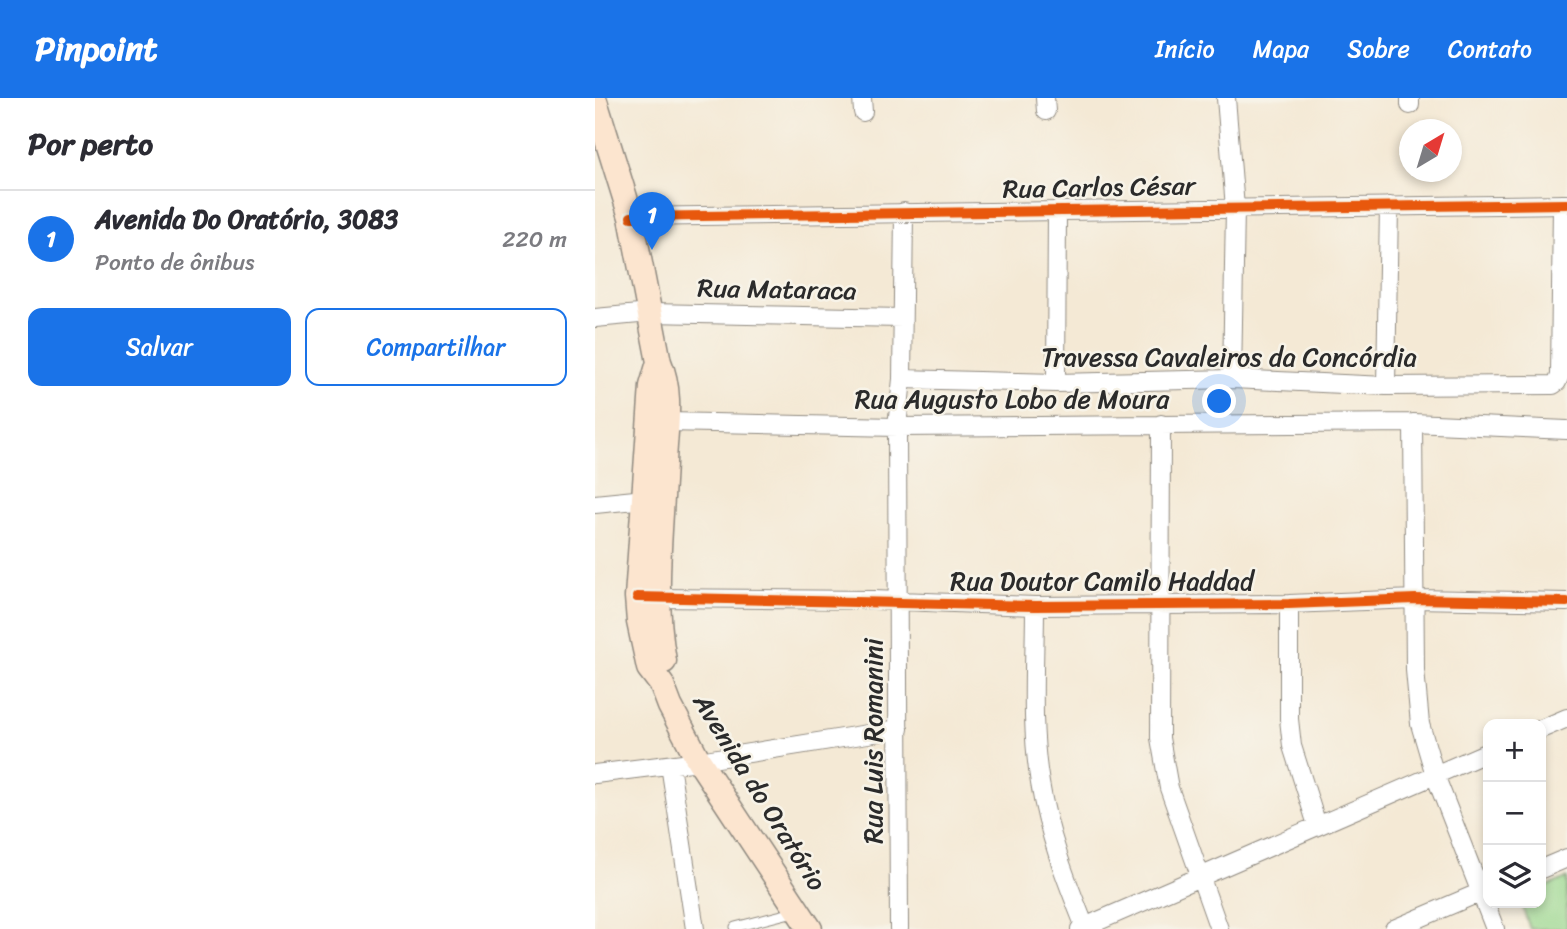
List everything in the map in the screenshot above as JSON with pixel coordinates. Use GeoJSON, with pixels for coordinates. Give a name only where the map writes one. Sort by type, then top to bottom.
{"type":"FeatureCollection","features":[{"type":"Feature","properties":{"kind":"main road","name":"Avenida do Oratório"},"geometry":{"type":"LineString","coordinates":[[595,102],[602,143],[631,217],[659,362],[666,382],[667,422],[653,498]]}},
{"type":"Feature","properties":{"kind":"main road","name":"Avenida do Oratório"},"geometry":{"type":"LineString","coordinates":[[659,362],[652,386],[653,498],[647,598],[658,629],[664,665],[662,685],[699,761],[804,920]]}},
{"type":"Feature","properties":{"kind":"street"},"geometry":{"type":"LineString","coordinates":[[1226,98],[1235,208],[1232,379]]}},
{"type":"Feature","properties":{"kind":"street","name":"Rua Carlos César"},"geometry":{"type":"LineString","coordinates":[[631,217],[1565,204]]}},
{"type":"Feature","properties":{"kind":"street","name":"Travessa Cavaleiros da Concórdia"},"geometry":{"type":"LineString","coordinates":[[902,380],[1056,383],[1232,379],[1386,386],[1556,384],[1560,375],[1565,204]]}},
{"type":"Feature","properties":{"kind":"street"},"geometry":{"type":"LineString","coordinates":[[1386,386],[1389,206]]}},
{"type":"Feature","properties":{"kind":"street"},"geometry":{"type":"LineString","coordinates":[[1056,383],[1057,210]]}},
{"type":"Feature","properties":{"kind":"street","name":"Rua Luis Romanini"},"geometry":{"type":"LineString","coordinates":[[899,929],[897,427],[902,380],[904,212]]}},
{"type":"Feature","properties":{"kind":"street","name":"Rua Mataraca"},"geometry":{"type":"LineString","coordinates":[[595,318],[650,313],[902,318]]}},
{"type":"Feature","properties":{"kind":"street","name":"Rua Augusto Lobo de Moura"},"geometry":{"type":"LineString","coordinates":[[667,422],[897,427],[1413,423],[1567,430]]}},
{"type":"Feature","properties":{"kind":"street"},"geometry":{"type":"LineString","coordinates":[[1413,423],[1415,670],[1420,724],[1435,775],[1483,886]]}},
{"type":"Feature","properties":{"kind":"street"},"geometry":{"type":"LineString","coordinates":[[1161,424],[1160,738],[1168,788],[1219,929]]}},
{"type":"Feature","properties":{"kind":"street"},"geometry":{"type":"LineString","coordinates":[[595,504],[653,498]]}},
{"type":"Feature","properties":{"kind":"street","name":"Rua Doutor Camilo Haddad"},"geometry":{"type":"LineString","coordinates":[[647,598],[899,601],[1035,606],[1415,600],[1567,602]]}},
{"type":"Feature","properties":{"kind":"street"},"geometry":{"type":"LineString","coordinates":[[1289,604],[1289,719],[1292,746],[1317,825]]}},
{"type":"Feature","properties":{"kind":"street"},"geometry":{"type":"LineString","coordinates":[[1035,606],[1034,737],[1039,782],[1062,870],[1082,928],[1483,754]]}},
{"type":"Feature","properties":{"kind":"street"},"geometry":{"type":"LineString","coordinates":[[1546,727],[1567,718]]}},
{"type":"Feature","properties":{"kind":"street"},"geometry":{"type":"LineString","coordinates":[[595,774],[699,761],[899,729]]}},
{"type":"Feature","properties":{"kind":"street"},"geometry":{"type":"LineString","coordinates":[[670,765],[695,929]]}},
{"type":"Feature","properties":{"kind":"street"},"geometry":{"type":"LineString","coordinates":[[1546,867],[1567,858]]}},
{"type":"Feature","properties":{"kind":"street"},"geometry":{"type":"LineString","coordinates":[[1394,929],[1483,892]]}},
{"type":"Feature","properties":{"kind":"street"},"geometry":{"type":"LineString","coordinates":[[1489,908],[1495,929]]}},
{"type":"Feature","properties":{"kind":"lane"},"geometry":{"type":"LineString","coordinates":[[735,927],[804,920]]}},
{"type":"Feature","properties":{"kind":"green space"},"geometry":{"type":"Polygon","coordinates":[[[1567,878],[1567,929],[1530,929],[1523,908],[1546,908],[1546,887],[1567,878]]]}},
{"type":"Feature","properties":{"kind":"cycle path"},"geometry":{"type":"LineString","coordinates":[[631,217],[1567,204]]}},
{"type":"Feature","properties":{"kind":"cycle path"},"geometry":{"type":"LineString","coordinates":[[637,597],[1035,606],[1289,604],[1415,599],[1567,602]]}},
{"type":"Feature","properties":{"kind":"place","name":"Avenida Do Oratório, 3083"},"geometry":{"type":"Point","coordinates":[652,250]}}]}
